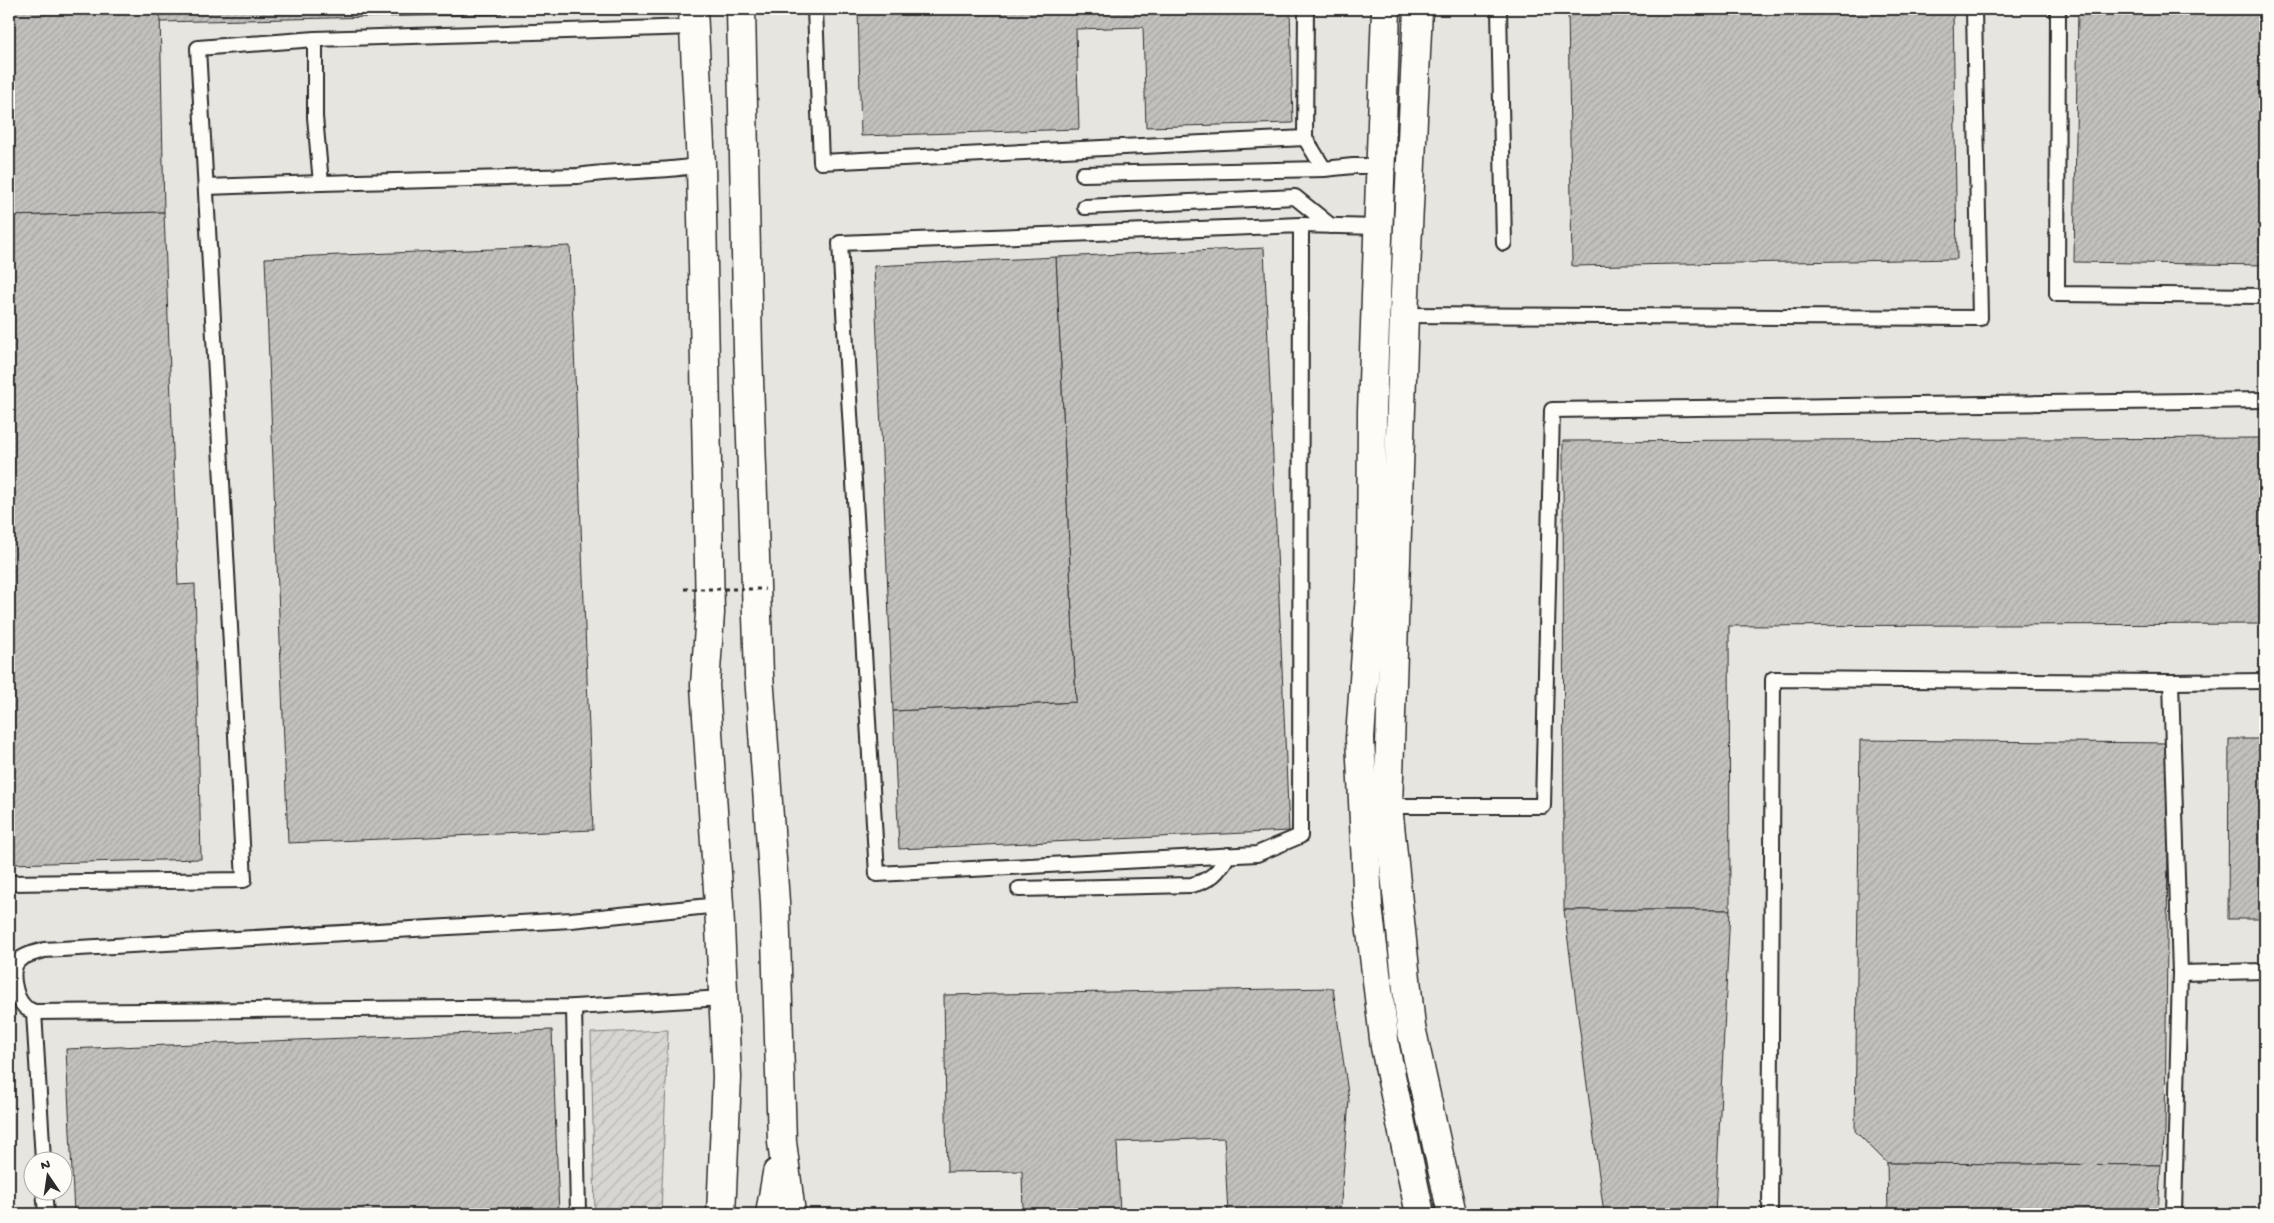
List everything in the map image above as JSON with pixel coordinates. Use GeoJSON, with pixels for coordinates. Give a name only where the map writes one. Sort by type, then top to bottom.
{"type":"FeatureCollection","features":[{"type":"Feature","properties":{"kind":"street"},"geometry":{"type":"LineString","coordinates":[[741,9],[748,350],[759,675],[775,902],[782,1142],[791,1214]]}},
{"type":"Feature","properties":{"kind":"street"},"geometry":{"type":"LineString","coordinates":[[1386,9],[1372,411],[1371,580],[1360,738],[1376,806],[1411,1027],[1452,1214]]}},
{"type":"Feature","properties":{"kind":"street"},"geometry":{"type":"LineString","coordinates":[[1418,9],[1404,315],[1376,806],[1368,906],[1385,1047],[1420,1214]]}},
{"type":"Feature","properties":{"kind":"street"},"geometry":{"type":"LineString","coordinates":[[694,18],[701,165],[710,613],[705,685],[719,905],[727,1077],[721,1214]]}},
{"type":"Feature","properties":{"kind":"street"},"geometry":{"type":"LineString","coordinates":[[770,1214],[782,1142]]}},
{"type":"Feature","properties":{"kind":"lane"},"geometry":{"type":"LineString","coordinates":[[815,9],[821,162],[1305,138]]}},
{"type":"Feature","properties":{"kind":"lane"},"geometry":{"type":"LineString","coordinates":[[1306,9],[1305,138],[1324,169]]}},
{"type":"Feature","properties":{"kind":"lane"},"geometry":{"type":"LineString","coordinates":[[1499,9],[1504,243]]}},
{"type":"Feature","properties":{"kind":"lane"},"geometry":{"type":"LineString","coordinates":[[1404,315],[1980,318],[1974,9]]}},
{"type":"Feature","properties":{"kind":"lane"},"geometry":{"type":"LineString","coordinates":[[2058,9],[2057,294],[2265,296]]}},
{"type":"Feature","properties":{"kind":"lane"},"geometry":{"type":"LineString","coordinates":[[9,883],[244,880],[198,48],[314,39],[694,18]]}},
{"type":"Feature","properties":{"kind":"lane"},"geometry":{"type":"LineString","coordinates":[[314,39],[315,117],[321,182]]}},
{"type":"Feature","properties":{"kind":"lane"},"geometry":{"type":"LineString","coordinates":[[206,187],[321,182],[578,176],[596,173],[673,171],[701,165]]}},
{"type":"Feature","properties":{"kind":"lane"},"geometry":{"type":"LineString","coordinates":[[1083,174],[1381,166]]}},
{"type":"Feature","properties":{"kind":"lane"},"geometry":{"type":"LineString","coordinates":[[1085,207],[1295,197],[1331,226]]}},
{"type":"Feature","properties":{"kind":"lane"},"geometry":{"type":"LineString","coordinates":[[1301,225],[1300,836],[1258,854],[877,874],[840,243],[1301,225],[1378,227]]}},
{"type":"Feature","properties":{"kind":"lane"},"geometry":{"type":"LineString","coordinates":[[1376,806],[1543,806],[1552,410],[2265,400]]}},
{"type":"Feature","properties":{"kind":"lane"},"geometry":{"type":"LineString","coordinates":[[1770,1214],[1773,679],[2265,681]]}},
{"type":"Feature","properties":{"kind":"lane"},"geometry":{"type":"LineString","coordinates":[[2170,682],[2180,973],[2174,1214]]}},
{"type":"Feature","properties":{"kind":"lane"},"geometry":{"type":"LineString","coordinates":[[1019,889],[1191,884],[1211,878],[1222,868],[1228,855]]}},
{"type":"Feature","properties":{"kind":"lane"},"geometry":{"type":"LineString","coordinates":[[719,905],[571,920],[44,950],[25,956],[14,968],[17,996],[24,1007],[34,1012],[574,1007],[723,998]]}},
{"type":"Feature","properties":{"kind":"lane"},"geometry":{"type":"LineString","coordinates":[[2180,973],[2265,971]]}},
{"type":"Feature","properties":{"kind":"lane"},"geometry":{"type":"LineString","coordinates":[[574,1007],[578,1214]]}},
{"type":"Feature","properties":{"kind":"lane"},"geometry":{"type":"LineString","coordinates":[[34,1012],[42,1150]]}},
{"type":"Feature","properties":{"kind":"lane"},"geometry":{"type":"LineString","coordinates":[[45,1200],[46,1214]]}},
{"type":"Feature","properties":{"kind":"path"},"geometry":{"type":"LineString","coordinates":[[684,589],[765,589]]}},
{"type":"Feature","properties":{"kind":"shaded area"},"geometry":{"type":"Polygon","coordinates":[[[9,9],[2265,9],[2265,1214],[9,1214],[9,9]]]}},
{"type":"Feature","properties":{"kind":"shaded area"},"geometry":{"type":"Polygon","coordinates":[[[668,1030],[661,1214],[595,1214],[591,1033],[668,1030]]]}},
{"type":"Feature","properties":{"kind":"building"},"geometry":{"type":"Polygon","coordinates":[[[9,9],[160,9],[164,212],[9,216],[9,9]]]}},
{"type":"Feature","properties":{"kind":"building"},"geometry":{"type":"Polygon","coordinates":[[[160,9],[503,9],[501,14],[160,22],[160,9]]]}},
{"type":"Feature","properties":{"kind":"building"},"geometry":{"type":"Polygon","coordinates":[[[858,9],[1290,9],[1293,123],[1146,127],[1143,27],[1076,29],[1079,129],[861,136],[858,9]]]}},
{"type":"Feature","properties":{"kind":"building"},"geometry":{"type":"Polygon","coordinates":[[[1568,9],[1953,9],[1957,259],[1572,266],[1568,9]]]}},
{"type":"Feature","properties":{"kind":"building"},"geometry":{"type":"Polygon","coordinates":[[[2078,9],[2265,9],[2265,265],[2074,262],[2078,9]]]}},
{"type":"Feature","properties":{"kind":"building"},"geometry":{"type":"Polygon","coordinates":[[[164,212],[178,585],[195,584],[201,859],[9,864],[9,216],[164,212]]]}},
{"type":"Feature","properties":{"kind":"building"},"geometry":{"type":"Polygon","coordinates":[[[570,246],[593,830],[288,843],[265,258],[570,246]]]}},
{"type":"Feature","properties":{"kind":"building"},"geometry":{"type":"Polygon","coordinates":[[[1264,248],[1289,831],[899,849],[893,711],[1076,702],[1056,257],[1264,248]]]}},
{"type":"Feature","properties":{"kind":"building"},"geometry":{"type":"Polygon","coordinates":[[[1056,257],[1076,702],[893,711],[874,266],[1056,257]]]}},
{"type":"Feature","properties":{"kind":"building"},"geometry":{"type":"Polygon","coordinates":[[[2265,438],[2265,624],[1729,626],[1730,910],[1564,910],[1563,441],[2265,438]]]}},
{"type":"Feature","properties":{"kind":"building"},"geometry":{"type":"Polygon","coordinates":[[[2229,739],[2265,739],[2265,919],[2228,919],[2229,739]]]}},
{"type":"Feature","properties":{"kind":"building"},"geometry":{"type":"Polygon","coordinates":[[[1860,740],[2169,743],[2165,1134],[2161,1165],[1887,1163],[1855,1131],[1860,740]]]}},
{"type":"Feature","properties":{"kind":"building"},"geometry":{"type":"Polygon","coordinates":[[[1564,910],[1730,910],[1715,1214],[1604,1214],[1564,910]]]}},
{"type":"Feature","properties":{"kind":"building"},"geometry":{"type":"Polygon","coordinates":[[[1333,988],[1349,1100],[1340,1214],[1228,1214],[1224,1138],[1117,1142],[1120,1214],[1023,1214],[1022,1171],[947,1172],[944,995],[1333,988]]]}},
{"type":"Feature","properties":{"kind":"building"},"geometry":{"type":"Polygon","coordinates":[[[552,1030],[559,1214],[74,1214],[66,1049],[552,1030]]]}},
{"type":"Feature","properties":{"kind":"building"},"geometry":{"type":"Polygon","coordinates":[[[1887,1163],[2161,1165],[2158,1214],[1888,1214],[1887,1163]]]}}]}
